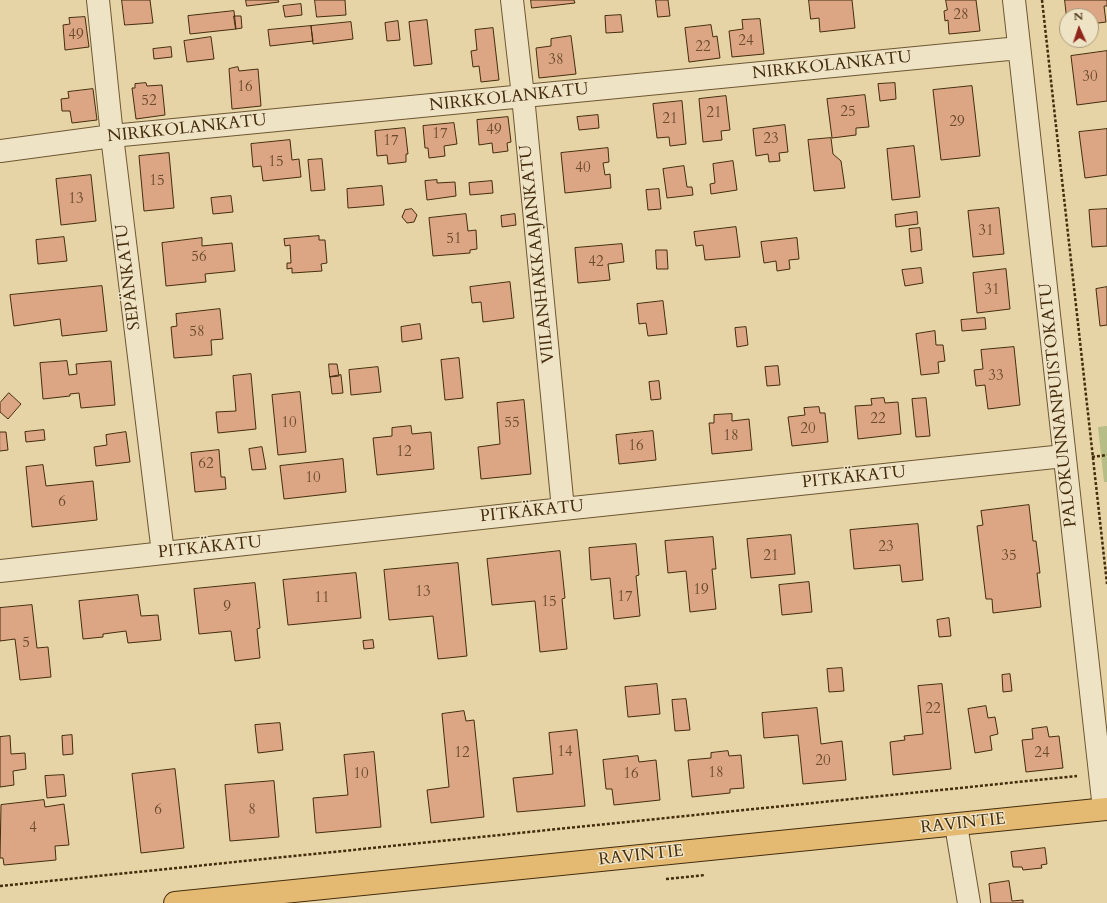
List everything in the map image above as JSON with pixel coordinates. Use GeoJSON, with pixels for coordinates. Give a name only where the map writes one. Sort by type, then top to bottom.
{"type":"FeatureCollection","features":[{"type":"Feature","properties":{"kind":"main road","name":"RAVINTIE"},"geometry":{"type":"LineString","coordinates":[[175,903],[1106,809]]}},
{"type":"Feature","properties":{"kind":"street","name":"SEPÄNKATU"},"geometry":{"type":"LineString","coordinates":[[98,0],[112,136],[163,553]]}},
{"type":"Feature","properties":{"kind":"street","name":"VIILANHAKKAAJANKATU"},"geometry":{"type":"LineString","coordinates":[[512,0],[523,96],[563,509]]}},
{"type":"Feature","properties":{"kind":"street","name":"PALOKUNNANPUISTOKATU"},"geometry":{"type":"LineString","coordinates":[[1014,0],[1064,456],[1106,809]]}},
{"type":"Feature","properties":{"kind":"street","name":"NIRKKOLANKATU"},"geometry":{"type":"LineString","coordinates":[[0,151],[112,136],[1019,48]]}},
{"type":"Feature","properties":{"kind":"street","name":"PITKÄKATU"},"geometry":{"type":"LineString","coordinates":[[0,571],[1064,456]]}},
{"type":"Feature","properties":{"kind":"street"},"geometry":{"type":"LineString","coordinates":[[956,825],[969,903]]}},
{"type":"Feature","properties":{"kind":"path"},"geometry":{"type":"LineString","coordinates":[[1042,0],[1107,584]]}},
{"type":"Feature","properties":{"kind":"path"},"geometry":{"type":"LineString","coordinates":[[1092,457],[1107,455]]}},
{"type":"Feature","properties":{"kind":"path"},"geometry":{"type":"LineString","coordinates":[[0,886],[1101,774]]}},
{"type":"Feature","properties":{"kind":"green space"},"geometry":{"type":"Polygon","coordinates":[[[1107,426],[1107,482],[1104,482],[1098,427],[1107,426]]]}},
{"type":"Feature","properties":{"kind":"building"},"geometry":{"type":"Polygon","coordinates":[[[122,0],[150,0],[153,23],[125,25],[122,0]]]}},
{"type":"Feature","properties":{"kind":"building"},"geometry":{"type":"Polygon","coordinates":[[[246,0],[278,0],[279,2],[247,6],[246,0]]]}},
{"type":"Feature","properties":{"kind":"building"},"geometry":{"type":"Polygon","coordinates":[[[315,0],[345,0],[346,15],[317,17],[315,0]]]}},
{"type":"Feature","properties":{"kind":"building"},"geometry":{"type":"Polygon","coordinates":[[[531,0],[574,0],[575,3],[532,8],[531,0]]]}},
{"type":"Feature","properties":{"kind":"building"},"geometry":{"type":"Polygon","coordinates":[[[656,0],[668,0],[670,16],[658,17],[656,0]]]}},
{"type":"Feature","properties":{"kind":"building"},"geometry":{"type":"Polygon","coordinates":[[[809,0],[852,0],[855,28],[820,32],[819,18],[811,19],[809,0]]]}},
{"type":"Feature","properties":{"kind":"building"},"geometry":{"type":"Polygon","coordinates":[[[946,0],[976,0],[980,31],[949,34],[948,20],[945,21],[944,11],[947,10],[946,0]]]}},
{"type":"Feature","properties":{"kind":"building"},"geometry":{"type":"Polygon","coordinates":[[[1065,0],[1107,0],[1107,6],[1104,6],[1106,22],[1099,23],[1099,8],[1066,8],[1065,0]]]}},
{"type":"Feature","properties":{"kind":"building"},"geometry":{"type":"Polygon","coordinates":[[[301,4],[302,15],[285,17],[283,6],[301,4]]]}},
{"type":"Feature","properties":{"kind":"building"},"geometry":{"type":"Polygon","coordinates":[[[234,11],[236,29],[190,34],[188,16],[234,11]]]}},
{"type":"Feature","properties":{"kind":"building"},"geometry":{"type":"Polygon","coordinates":[[[621,15],[623,32],[606,33],[605,16],[621,15]]]}},
{"type":"Feature","properties":{"kind":"building"},"geometry":{"type":"Polygon","coordinates":[[[234,16],[241,16],[242,28],[236,29],[234,16]]]}},
{"type":"Feature","properties":{"kind":"building"},"geometry":{"type":"Polygon","coordinates":[[[85,17],[89,47],[65,50],[63,25],[70,24],[69,18],[85,17]]]}},
{"type":"Feature","properties":{"kind":"building"},"geometry":{"type":"Polygon","coordinates":[[[760,19],[764,54],[732,57],[729,31],[743,29],[742,20],[760,19]]]}},
{"type":"Feature","properties":{"kind":"building"},"geometry":{"type":"Polygon","coordinates":[[[427,20],[432,64],[414,66],[409,22],[427,20]]]}},
{"type":"Feature","properties":{"kind":"building"},"geometry":{"type":"Polygon","coordinates":[[[398,21],[400,40],[387,41],[385,23],[398,21]]]}},
{"type":"Feature","properties":{"kind":"building"},"geometry":{"type":"Polygon","coordinates":[[[351,22],[353,39],[313,44],[311,26],[351,22]]]}},
{"type":"Feature","properties":{"kind":"building"},"geometry":{"type":"Polygon","coordinates":[[[711,25],[713,37],[717,36],[720,58],[689,62],[685,28],[711,25]]]}},
{"type":"Feature","properties":{"kind":"building"},"geometry":{"type":"Polygon","coordinates":[[[311,26],[313,41],[270,46],[268,30],[311,26]]]}},
{"type":"Feature","properties":{"kind":"building"},"geometry":{"type":"Polygon","coordinates":[[[493,28],[499,80],[481,82],[479,66],[473,67],[471,51],[477,50],[475,30],[493,28]]]}},
{"type":"Feature","properties":{"kind":"building"},"geometry":{"type":"Polygon","coordinates":[[[571,36],[576,74],[539,78],[536,48],[551,46],[551,39],[571,36]]]}},
{"type":"Feature","properties":{"kind":"building"},"geometry":{"type":"Polygon","coordinates":[[[211,37],[214,59],[187,62],[184,41],[211,37]]]}},
{"type":"Feature","properties":{"kind":"building"},"geometry":{"type":"Polygon","coordinates":[[[171,47],[172,57],[154,59],[153,49],[171,47]]]}},
{"type":"Feature","properties":{"kind":"building"},"geometry":{"type":"Polygon","coordinates":[[[1107,51],[1107,101],[1077,105],[1071,56],[1107,51]]]}},
{"type":"Feature","properties":{"kind":"building"},"geometry":{"type":"Polygon","coordinates":[[[238,67],[239,71],[258,69],[261,106],[232,109],[229,69],[238,67]]]}},
{"type":"Feature","properties":{"kind":"building"},"geometry":{"type":"Polygon","coordinates":[[[146,83],[147,86],[162,85],[165,115],[136,119],[132,88],[135,88],[135,84],[146,83]]]}},
{"type":"Feature","properties":{"kind":"building"},"geometry":{"type":"Polygon","coordinates":[[[895,83],[896,99],[880,101],[878,84],[895,83]]]}},
{"type":"Feature","properties":{"kind":"building"},"geometry":{"type":"Polygon","coordinates":[[[972,86],[980,156],[941,160],[933,90],[972,86]]]}},
{"type":"Feature","properties":{"kind":"building"},"geometry":{"type":"Polygon","coordinates":[[[93,89],[97,120],[72,123],[70,111],[62,111],[61,99],[69,98],[68,92],[93,89]]]}},
{"type":"Feature","properties":{"kind":"building"},"geometry":{"type":"Polygon","coordinates":[[[865,95],[869,127],[856,128],[856,135],[832,138],[827,99],[865,95]]]}},
{"type":"Feature","properties":{"kind":"building"},"geometry":{"type":"Polygon","coordinates":[[[726,96],[730,130],[721,131],[722,140],[703,142],[699,99],[726,96]]]}},
{"type":"Feature","properties":{"kind":"building"},"geometry":{"type":"Polygon","coordinates":[[[682,101],[686,144],[670,146],[669,137],[657,138],[653,104],[682,101]]]}},
{"type":"Feature","properties":{"kind":"building"},"geometry":{"type":"Polygon","coordinates":[[[598,115],[599,128],[579,130],[577,117],[598,115]]]}},
{"type":"Feature","properties":{"kind":"building"},"geometry":{"type":"Polygon","coordinates":[[[508,117],[511,142],[507,143],[508,151],[493,153],[492,143],[479,145],[477,120],[508,117]]]}},
{"type":"Feature","properties":{"kind":"building"},"geometry":{"type":"Polygon","coordinates":[[[454,123],[457,144],[444,146],[445,156],[429,158],[428,148],[425,148],[423,126],[454,123]]]}},
{"type":"Feature","properties":{"kind":"building"},"geometry":{"type":"Polygon","coordinates":[[[785,125],[788,152],[779,153],[780,161],[769,162],[768,154],[756,156],[753,129],[785,125]]]}},
{"type":"Feature","properties":{"kind":"building"},"geometry":{"type":"Polygon","coordinates":[[[405,128],[408,154],[406,154],[406,162],[388,164],[387,155],[377,156],[375,131],[405,128]]]}},
{"type":"Feature","properties":{"kind":"building"},"geometry":{"type":"Polygon","coordinates":[[[1107,129],[1107,175],[1085,178],[1079,132],[1107,129]]]}},
{"type":"Feature","properties":{"kind":"building"},"geometry":{"type":"Polygon","coordinates":[[[831,138],[833,154],[841,161],[845,188],[814,191],[808,140],[831,138]]]}},
{"type":"Feature","properties":{"kind":"building"},"geometry":{"type":"Polygon","coordinates":[[[290,140],[292,160],[299,159],[301,177],[263,181],[261,166],[253,167],[251,144],[290,140]]]}},
{"type":"Feature","properties":{"kind":"building"},"geometry":{"type":"Polygon","coordinates":[[[914,146],[920,197],[892,200],[887,149],[914,146]]]}},
{"type":"Feature","properties":{"kind":"building"},"geometry":{"type":"Polygon","coordinates":[[[608,148],[609,162],[603,163],[605,175],[610,174],[611,188],[565,193],[561,153],[608,148]]]}},
{"type":"Feature","properties":{"kind":"building"},"geometry":{"type":"Polygon","coordinates":[[[169,153],[174,208],[144,211],[139,156],[169,153]]]}},
{"type":"Feature","properties":{"kind":"building"},"geometry":{"type":"Polygon","coordinates":[[[322,159],[325,190],[311,191],[308,160],[322,159]]]}},
{"type":"Feature","properties":{"kind":"building"},"geometry":{"type":"Polygon","coordinates":[[[733,161],[737,190],[711,194],[710,184],[715,183],[713,164],[733,161]]]}},
{"type":"Feature","properties":{"kind":"building"},"geometry":{"type":"Polygon","coordinates":[[[684,166],[687,187],[692,187],[693,195],[667,198],[663,169],[684,166]]]}},
{"type":"Feature","properties":{"kind":"building"},"geometry":{"type":"Polygon","coordinates":[[[91,175],[96,221],[61,225],[56,179],[91,175]]]}},
{"type":"Feature","properties":{"kind":"building"},"geometry":{"type":"Polygon","coordinates":[[[437,180],[437,183],[455,182],[456,196],[427,200],[425,181],[437,180]]]}},
{"type":"Feature","properties":{"kind":"building"},"geometry":{"type":"Polygon","coordinates":[[[492,181],[493,193],[470,195],[469,183],[492,181]]]}},
{"type":"Feature","properties":{"kind":"building"},"geometry":{"type":"Polygon","coordinates":[[[382,186],[384,205],[348,208],[347,189],[382,186]]]}},
{"type":"Feature","properties":{"kind":"building"},"geometry":{"type":"Polygon","coordinates":[[[659,189],[661,209],[648,210],[646,190],[659,189]]]}},
{"type":"Feature","properties":{"kind":"building"},"geometry":{"type":"Polygon","coordinates":[[[231,196],[233,212],[213,214],[211,198],[231,196]]]}},
{"type":"Feature","properties":{"kind":"building"},"geometry":{"type":"Polygon","coordinates":[[[999,208],[1004,254],[973,257],[968,211],[999,208]]]}},
{"type":"Feature","properties":{"kind":"building"},"geometry":{"type":"Polygon","coordinates":[[[412,209],[417,215],[414,222],[407,223],[402,217],[405,210],[412,209]]]}},
{"type":"Feature","properties":{"kind":"building"},"geometry":{"type":"Polygon","coordinates":[[[1107,209],[1107,246],[1092,247],[1089,210],[1107,209]]]}},
{"type":"Feature","properties":{"kind":"building"},"geometry":{"type":"Polygon","coordinates":[[[917,212],[918,224],[896,227],[895,215],[917,212]]]}},
{"type":"Feature","properties":{"kind":"building"},"geometry":{"type":"Polygon","coordinates":[[[466,214],[468,231],[476,230],[477,249],[470,250],[470,253],[433,256],[429,218],[466,214]]]}},
{"type":"Feature","properties":{"kind":"building"},"geometry":{"type":"Polygon","coordinates":[[[515,214],[516,225],[502,227],[501,216],[515,214]]]}},
{"type":"Feature","properties":{"kind":"building"},"geometry":{"type":"Polygon","coordinates":[[[736,227],[740,257],[705,260],[703,245],[696,246],[694,232],[736,227]]]}},
{"type":"Feature","properties":{"kind":"building"},"geometry":{"type":"Polygon","coordinates":[[[920,228],[922,250],[911,252],[909,229],[920,228]]]}},
{"type":"Feature","properties":{"kind":"building"},"geometry":{"type":"Polygon","coordinates":[[[319,236],[319,240],[325,240],[327,263],[321,264],[322,271],[292,273],[292,268],[287,269],[287,263],[291,263],[290,245],[285,246],[284,239],[319,236]]]}},
{"type":"Feature","properties":{"kind":"building"},"geometry":{"type":"Polygon","coordinates":[[[64,237],[67,261],[38,264],[36,240],[64,237]]]}},
{"type":"Feature","properties":{"kind":"building"},"geometry":{"type":"Polygon","coordinates":[[[202,238],[202,246],[232,243],[235,271],[205,274],[206,282],[166,286],[162,243],[202,238]]]}},
{"type":"Feature","properties":{"kind":"building"},"geometry":{"type":"Polygon","coordinates":[[[797,238],[799,259],[789,260],[790,269],[777,271],[776,261],[764,263],[761,242],[797,238]]]}},
{"type":"Feature","properties":{"kind":"building"},"geometry":{"type":"Polygon","coordinates":[[[622,244],[624,262],[608,264],[610,280],[578,283],[575,248],[622,244]]]}},
{"type":"Feature","properties":{"kind":"building"},"geometry":{"type":"Polygon","coordinates":[[[656,250],[667,250],[668,269],[657,269],[656,250]]]}},
{"type":"Feature","properties":{"kind":"building"},"geometry":{"type":"Polygon","coordinates":[[[921,268],[923,283],[905,286],[902,270],[921,268]]]}},
{"type":"Feature","properties":{"kind":"building"},"geometry":{"type":"Polygon","coordinates":[[[1006,269],[1010,309],[977,313],[973,273],[1006,269]]]}},
{"type":"Feature","properties":{"kind":"building"},"geometry":{"type":"Polygon","coordinates":[[[510,282],[514,318],[483,322],[481,302],[472,303],[470,287],[510,282]]]}},
{"type":"Feature","properties":{"kind":"building"},"geometry":{"type":"Polygon","coordinates":[[[102,286],[107,331],[62,336],[60,319],[14,326],[10,295],[102,286]]]}},
{"type":"Feature","properties":{"kind":"building"},"geometry":{"type":"Polygon","coordinates":[[[1107,287],[1107,325],[1100,326],[1096,289],[1107,287]]]}},
{"type":"Feature","properties":{"kind":"building"},"geometry":{"type":"Polygon","coordinates":[[[663,301],[667,334],[648,336],[646,323],[639,324],[637,304],[663,301]]]}},
{"type":"Feature","properties":{"kind":"building"},"geometry":{"type":"Polygon","coordinates":[[[220,309],[223,339],[211,340],[212,355],[174,358],[171,327],[177,326],[176,314],[220,309]]]}},
{"type":"Feature","properties":{"kind":"building"},"geometry":{"type":"Polygon","coordinates":[[[985,318],[986,329],[962,331],[961,320],[985,318]]]}},
{"type":"Feature","properties":{"kind":"building"},"geometry":{"type":"Polygon","coordinates":[[[420,324],[422,339],[402,342],[401,327],[420,324]]]}},
{"type":"Feature","properties":{"kind":"building"},"geometry":{"type":"Polygon","coordinates":[[[746,327],[748,345],[737,347],[735,328],[746,327]]]}},
{"type":"Feature","properties":{"kind":"building"},"geometry":{"type":"Polygon","coordinates":[[[935,331],[936,345],[943,345],[945,361],[938,362],[939,373],[921,375],[916,334],[935,331]]]}},
{"type":"Feature","properties":{"kind":"building"},"geometry":{"type":"Polygon","coordinates":[[[1014,347],[1020,405],[988,409],[985,385],[976,386],[974,370],[983,369],[981,350],[1014,347]]]}},
{"type":"Feature","properties":{"kind":"building"},"geometry":{"type":"Polygon","coordinates":[[[459,358],[463,398],[445,400],[441,360],[459,358]]]}},
{"type":"Feature","properties":{"kind":"building"},"geometry":{"type":"Polygon","coordinates":[[[67,361],[69,375],[77,374],[76,364],[111,361],[115,405],[81,408],[79,393],[70,394],[70,396],[43,399],[40,363],[67,361]]]}},
{"type":"Feature","properties":{"kind":"building"},"geometry":{"type":"Polygon","coordinates":[[[329,364],[337,364],[339,376],[330,377],[329,364]]]}},
{"type":"Feature","properties":{"kind":"building"},"geometry":{"type":"Polygon","coordinates":[[[778,366],[780,385],[767,386],[765,367],[778,366]]]}},
{"type":"Feature","properties":{"kind":"building"},"geometry":{"type":"Polygon","coordinates":[[[378,367],[381,392],[351,395],[349,370],[378,367]]]}},
{"type":"Feature","properties":{"kind":"building"},"geometry":{"type":"Polygon","coordinates":[[[251,374],[256,429],[218,433],[216,412],[236,411],[233,376],[251,374]]]}},
{"type":"Feature","properties":{"kind":"building"},"geometry":{"type":"Polygon","coordinates":[[[341,375],[343,393],[332,394],[330,377],[341,375]]]}},
{"type":"Feature","properties":{"kind":"building"},"geometry":{"type":"Polygon","coordinates":[[[659,381],[661,399],[651,400],[649,382],[659,381]]]}},
{"type":"Feature","properties":{"kind":"building"},"geometry":{"type":"Polygon","coordinates":[[[300,392],[306,452],[278,455],[272,395],[300,392]]]}},
{"type":"Feature","properties":{"kind":"building"},"geometry":{"type":"Polygon","coordinates":[[[9,393],[21,404],[8,419],[0,412],[0,403],[9,393]]]}},
{"type":"Feature","properties":{"kind":"building"},"geometry":{"type":"Polygon","coordinates":[[[884,398],[885,403],[898,402],[901,434],[858,439],[855,406],[872,405],[871,399],[884,398]]]}},
{"type":"Feature","properties":{"kind":"building"},"geometry":{"type":"Polygon","coordinates":[[[926,398],[930,436],[916,437],[912,399],[926,398]]]}},
{"type":"Feature","properties":{"kind":"building"},"geometry":{"type":"Polygon","coordinates":[[[524,400],[531,474],[481,479],[478,447],[500,444],[497,403],[524,400]]]}},
{"type":"Feature","properties":{"kind":"building"},"geometry":{"type":"Polygon","coordinates":[[[819,407],[820,413],[825,413],[828,442],[792,446],[788,417],[805,415],[804,408],[819,407]]]}},
{"type":"Feature","properties":{"kind":"building"},"geometry":{"type":"Polygon","coordinates":[[[732,414],[732,421],[749,419],[752,450],[712,454],[709,423],[714,423],[714,415],[732,414]]]}},
{"type":"Feature","properties":{"kind":"building"},"geometry":{"type":"Polygon","coordinates":[[[411,426],[412,434],[431,432],[434,469],[377,475],[373,438],[392,436],[392,428],[411,426]]]}},
{"type":"Feature","properties":{"kind":"building"},"geometry":{"type":"Polygon","coordinates":[[[44,430],[45,440],[26,442],[25,432],[44,430]]]}},
{"type":"Feature","properties":{"kind":"building"},"geometry":{"type":"Polygon","coordinates":[[[653,431],[656,460],[619,464],[616,435],[653,431]]]}},
{"type":"Feature","properties":{"kind":"building"},"geometry":{"type":"Polygon","coordinates":[[[0,432],[6,432],[8,450],[0,451],[0,432]]]}},
{"type":"Feature","properties":{"kind":"building"},"geometry":{"type":"Polygon","coordinates":[[[126,432],[130,462],[96,466],[94,447],[107,445],[106,435],[126,432]]]}},
{"type":"Feature","properties":{"kind":"building"},"geometry":{"type":"Polygon","coordinates":[[[262,447],[266,469],[252,470],[249,449],[262,447]]]}},
{"type":"Feature","properties":{"kind":"building"},"geometry":{"type":"Polygon","coordinates":[[[219,450],[221,477],[225,477],[226,489],[195,492],[191,453],[219,450]]]}},
{"type":"Feature","properties":{"kind":"building"},"geometry":{"type":"Polygon","coordinates":[[[343,459],[346,492],[284,499],[280,466],[343,459]]]}},
{"type":"Feature","properties":{"kind":"building"},"geometry":{"type":"Polygon","coordinates":[[[43,465],[46,486],[93,481],[97,520],[32,527],[26,467],[43,465]]]}},
{"type":"Feature","properties":{"kind":"building"},"geometry":{"type":"Polygon","coordinates":[[[1029,505],[1033,541],[1036,541],[1040,573],[1037,573],[1041,607],[993,613],[992,599],[986,599],[977,526],[983,525],[981,511],[1029,505]]]}},
{"type":"Feature","properties":{"kind":"building"},"geometry":{"type":"Polygon","coordinates":[[[918,524],[923,580],[902,582],[900,565],[854,569],[850,530],[918,524]]]}},
{"type":"Feature","properties":{"kind":"building"},"geometry":{"type":"Polygon","coordinates":[[[791,535],[795,574],[751,578],[747,539],[791,535]]]}},
{"type":"Feature","properties":{"kind":"building"},"geometry":{"type":"Polygon","coordinates":[[[713,537],[716,569],[712,569],[716,609],[690,612],[686,571],[668,573],[665,541],[713,537]]]}},
{"type":"Feature","properties":{"kind":"building"},"geometry":{"type":"Polygon","coordinates":[[[636,544],[639,575],[636,576],[640,616],[614,619],[610,578],[591,580],[589,548],[636,544]]]}},
{"type":"Feature","properties":{"kind":"building"},"geometry":{"type":"Polygon","coordinates":[[[560,551],[565,598],[562,599],[567,649],[540,652],[535,601],[492,605],[487,559],[560,551]]]}},
{"type":"Feature","properties":{"kind":"building"},"geometry":{"type":"Polygon","coordinates":[[[458,563],[467,656],[438,659],[433,616],[389,620],[384,570],[458,563]]]}},
{"type":"Feature","properties":{"kind":"building"},"geometry":{"type":"Polygon","coordinates":[[[356,573],[361,618],[288,625],[283,580],[356,573]]]}},
{"type":"Feature","properties":{"kind":"building"},"geometry":{"type":"Polygon","coordinates":[[[809,582],[812,612],[782,615],[779,585],[809,582]]]}},
{"type":"Feature","properties":{"kind":"building"},"geometry":{"type":"Polygon","coordinates":[[[255,583],[260,628],[257,629],[260,658],[235,661],[231,631],[199,634],[194,589],[255,583]]]}},
{"type":"Feature","properties":{"kind":"building"},"geometry":{"type":"Polygon","coordinates":[[[138,595],[141,616],[158,615],[161,640],[128,643],[126,631],[103,634],[103,637],[83,639],[79,601],[138,595]]]}},
{"type":"Feature","properties":{"kind":"building"},"geometry":{"type":"Polygon","coordinates":[[[32,605],[37,648],[48,647],[51,677],[20,680],[15,639],[0,641],[0,608],[32,605]]]}},
{"type":"Feature","properties":{"kind":"building"},"geometry":{"type":"Polygon","coordinates":[[[949,618],[951,636],[939,637],[937,620],[949,618]]]}},
{"type":"Feature","properties":{"kind":"building"},"geometry":{"type":"Polygon","coordinates":[[[373,640],[374,648],[364,649],[363,641],[373,640]]]}},
{"type":"Feature","properties":{"kind":"building"},"geometry":{"type":"Polygon","coordinates":[[[842,668],[844,691],[829,692],[827,669],[842,668]]]}},
{"type":"Feature","properties":{"kind":"building"},"geometry":{"type":"Polygon","coordinates":[[[1010,674],[1012,691],[1003,692],[1002,675],[1010,674]]]}},
{"type":"Feature","properties":{"kind":"building"},"geometry":{"type":"Polygon","coordinates":[[[657,684],[660,714],[628,717],[625,687],[657,684]]]}},
{"type":"Feature","properties":{"kind":"building"},"geometry":{"type":"Polygon","coordinates":[[[942,684],[951,769],[893,775],[890,742],[905,740],[904,736],[923,734],[918,686],[942,684]]]}},
{"type":"Feature","properties":{"kind":"building"},"geometry":{"type":"Polygon","coordinates":[[[686,699],[690,730],[675,731],[672,700],[686,699]]]}},
{"type":"Feature","properties":{"kind":"building"},"geometry":{"type":"Polygon","coordinates":[[[986,706],[988,718],[995,717],[998,734],[990,736],[992,750],[975,753],[968,709],[986,706]]]}},
{"type":"Feature","properties":{"kind":"building"},"geometry":{"type":"Polygon","coordinates":[[[817,708],[821,744],[842,741],[846,780],[803,784],[798,735],[764,738],[762,713],[817,708]]]}},
{"type":"Feature","properties":{"kind":"building"},"geometry":{"type":"Polygon","coordinates":[[[464,711],[466,721],[474,720],[484,817],[431,823],[427,790],[449,787],[442,714],[464,711]]]}},
{"type":"Feature","properties":{"kind":"building"},"geometry":{"type":"Polygon","coordinates":[[[280,723],[283,750],[258,753],[255,725],[280,723]]]}},
{"type":"Feature","properties":{"kind":"building"},"geometry":{"type":"Polygon","coordinates":[[[1047,727],[1049,737],[1059,736],[1063,768],[1026,772],[1022,740],[1033,739],[1032,729],[1047,727]]]}},
{"type":"Feature","properties":{"kind":"building"},"geometry":{"type":"Polygon","coordinates":[[[577,730],[585,806],[517,812],[513,778],[553,774],[549,733],[577,730]]]}},
{"type":"Feature","properties":{"kind":"building"},"geometry":{"type":"Polygon","coordinates":[[[72,735],[73,754],[63,755],[62,736],[72,735]]]}},
{"type":"Feature","properties":{"kind":"building"},"geometry":{"type":"Polygon","coordinates":[[[10,736],[11,754],[25,753],[26,769],[13,771],[14,785],[0,787],[0,737],[10,736]]]}},
{"type":"Feature","properties":{"kind":"building"},"geometry":{"type":"Polygon","coordinates":[[[728,751],[729,756],[741,755],[744,788],[730,789],[730,793],[692,797],[688,760],[711,758],[711,753],[728,751]]]}},
{"type":"Feature","properties":{"kind":"building"},"geometry":{"type":"Polygon","coordinates":[[[374,752],[381,827],[316,833],[313,798],[348,795],[344,755],[374,752]]]}},
{"type":"Feature","properties":{"kind":"building"},"geometry":{"type":"Polygon","coordinates":[[[638,756],[639,762],[656,760],[660,800],[614,805],[612,789],[606,789],[603,760],[638,756]]]}},
{"type":"Feature","properties":{"kind":"building"},"geometry":{"type":"Polygon","coordinates":[[[175,769],[184,848],[141,853],[132,774],[175,769]]]}},
{"type":"Feature","properties":{"kind":"building"},"geometry":{"type":"Polygon","coordinates":[[[64,775],[66,796],[47,798],[45,776],[64,775]]]}},
{"type":"Feature","properties":{"kind":"building"},"geometry":{"type":"Polygon","coordinates":[[[274,781],[279,837],[230,841],[225,785],[274,781]]]}},
{"type":"Feature","properties":{"kind":"building"},"geometry":{"type":"Polygon","coordinates":[[[44,800],[45,807],[64,804],[69,845],[55,846],[56,860],[4,865],[3,858],[0,858],[1,805],[44,800]]]}},
{"type":"Feature","properties":{"kind":"building"},"geometry":{"type":"Polygon","coordinates":[[[1045,848],[1047,864],[1041,865],[1042,868],[1023,870],[1022,867],[1013,867],[1011,852],[1045,848]]]}},
{"type":"Feature","properties":{"kind":"building"},"geometry":{"type":"Polygon","coordinates":[[[1009,881],[1012,901],[1023,900],[1023,903],[991,903],[989,884],[1009,881]]]}}]}
